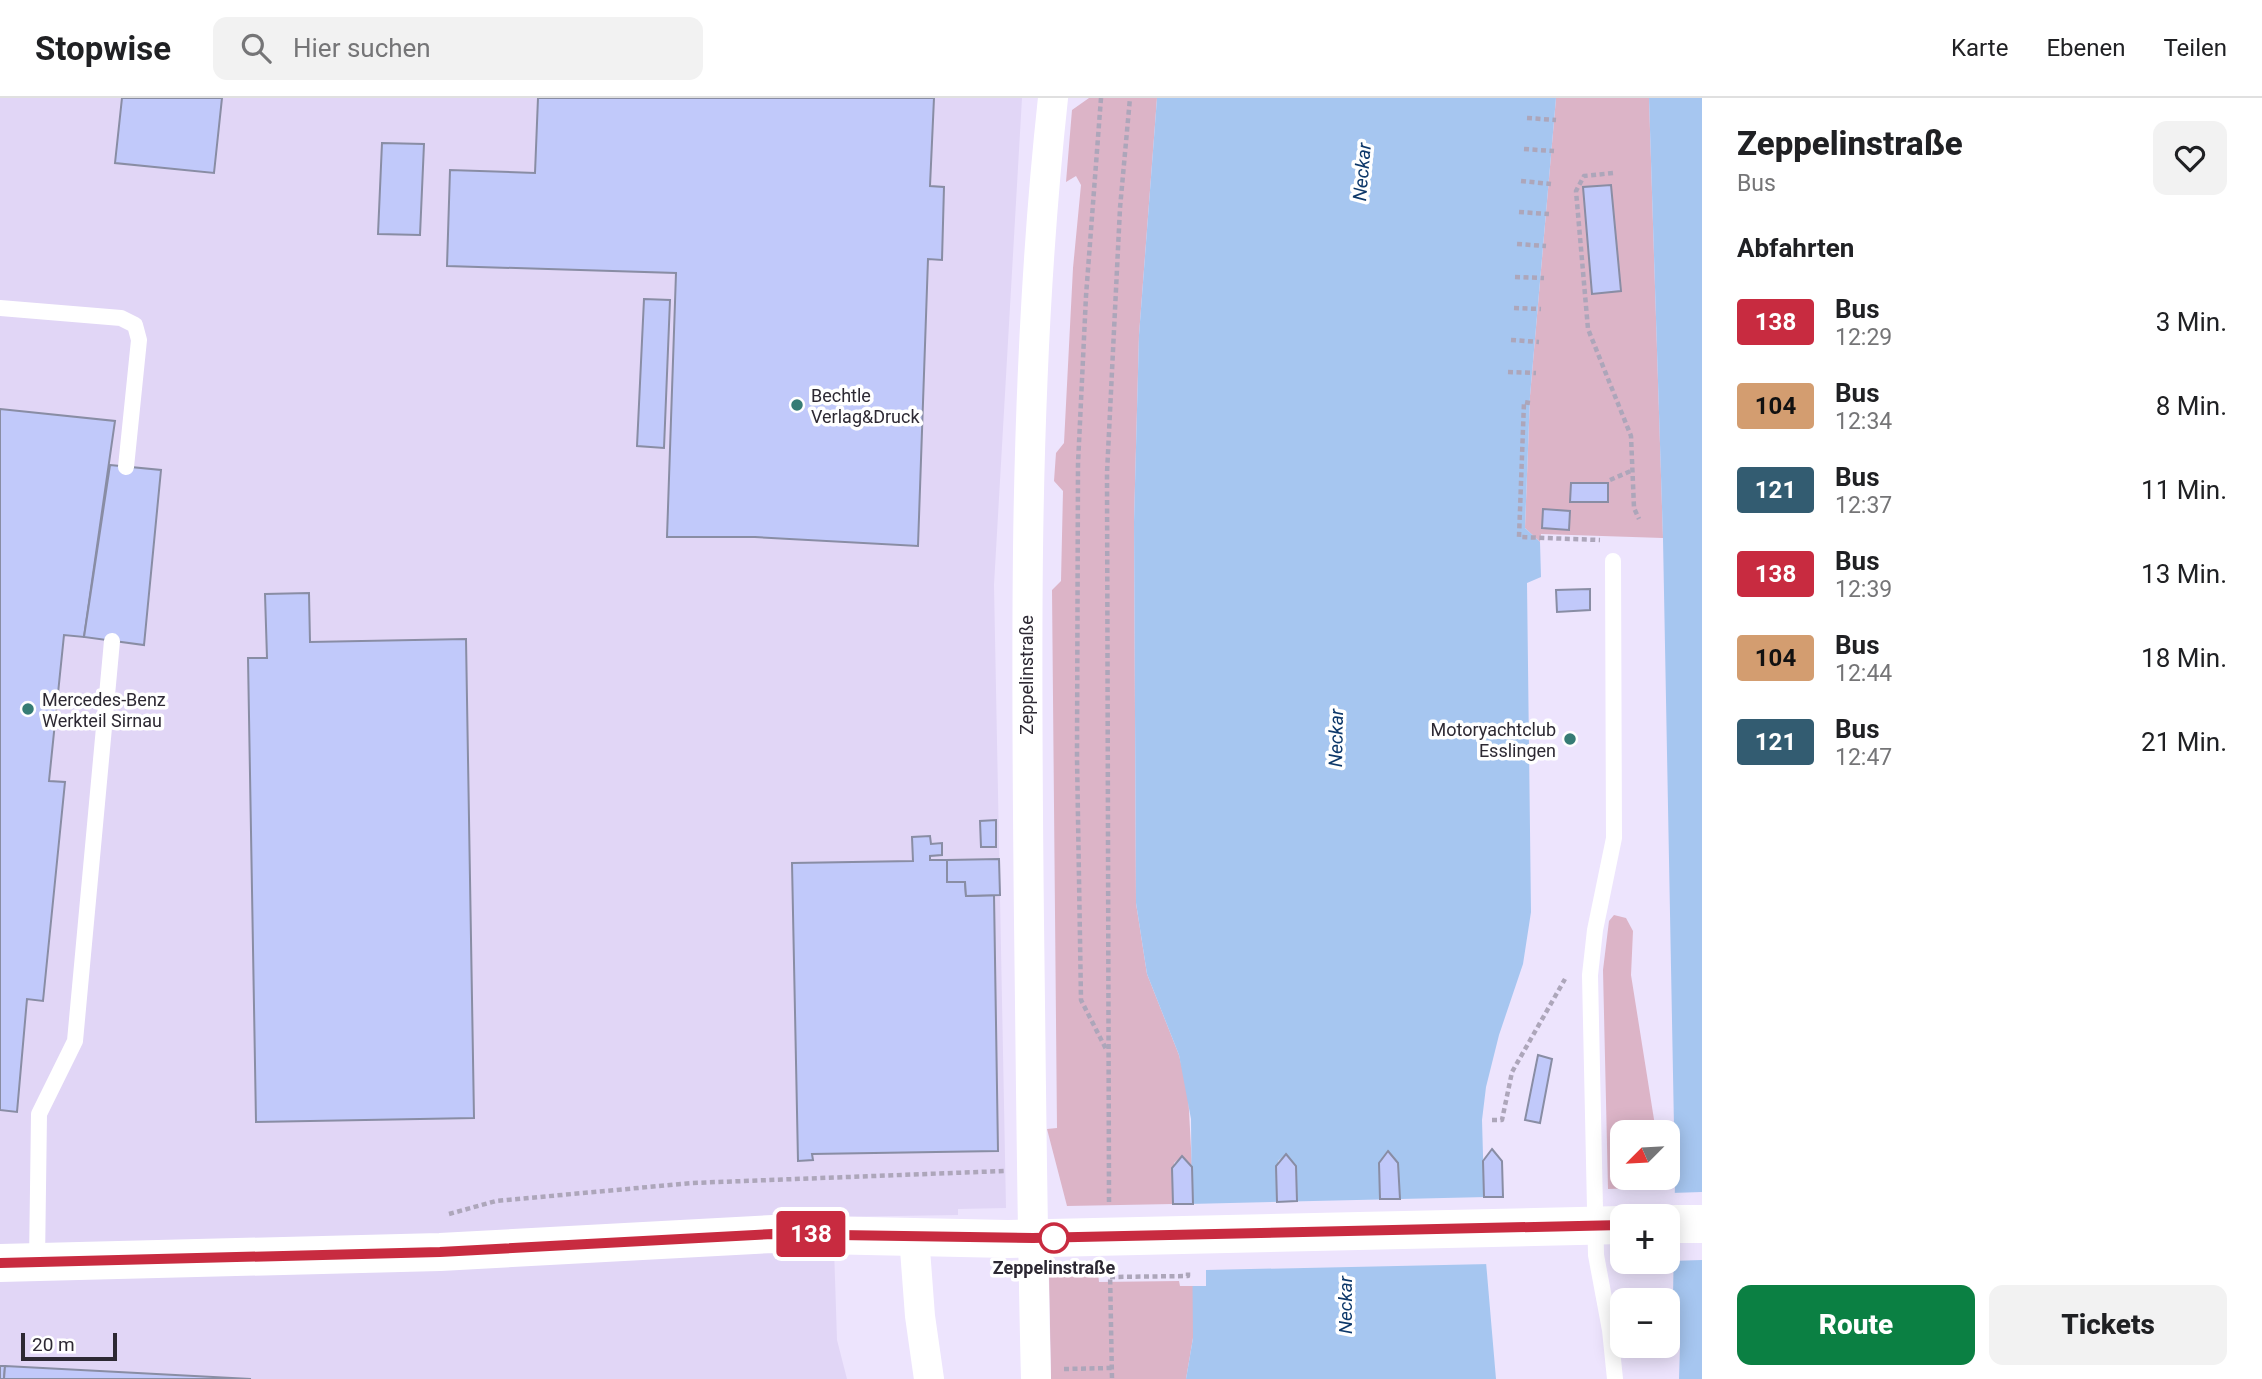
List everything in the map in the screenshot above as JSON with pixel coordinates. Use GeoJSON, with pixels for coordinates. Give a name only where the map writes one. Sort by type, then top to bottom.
{"type":"FeatureCollection","features":[{"type":"Feature","properties":{"kind":"main road"},"geometry":{"type":"LineString","coordinates":[[0,1264],[440,1252],[773,1234],[1008,1238],[1604,1215]]}},
{"type":"Feature","properties":{"kind":"main road"},"geometry":{"type":"LineString","coordinates":[[1680,1224],[1702,1224]]}},
{"type":"Feature","properties":{"kind":"street","name":"Zeppelinstraße"},"geometry":{"type":"LineString","coordinates":[[1036,1374],[1029,1063],[1027,512],[1036,317],[1053,98]]}},
{"type":"Feature","properties":{"kind":"street"},"geometry":{"type":"LineString","coordinates":[[914,1236],[920,1316],[929,1379]]}},
{"type":"Feature","properties":{"kind":"lane"},"geometry":{"type":"LineString","coordinates":[[0,308],[121,318],[135,325],[139,340],[126,467]]}},
{"type":"Feature","properties":{"kind":"lane"},"geometry":{"type":"LineString","coordinates":[[1612,561],[1614,838],[1593,941],[1590,989],[1604,1215],[1596,1255],[1610,1330],[1615,1379]]}},
{"type":"Feature","properties":{"kind":"lane"},"geometry":{"type":"LineString","coordinates":[[37,1263],[39,1114],[75,1041],[112,641]]}},
{"type":"Feature","properties":{"kind":"path"},"geometry":{"type":"LineString","coordinates":[[1101,98],[1086,296],[1078,464],[1077,757],[1081,1000],[1106,1050]]}},
{"type":"Feature","properties":{"kind":"path"},"geometry":{"type":"LineString","coordinates":[[1109,1208],[1106,1050],[1107,473],[1120,208],[1130,98]]}},
{"type":"Feature","properties":{"kind":"path"},"geometry":{"type":"LineString","coordinates":[[1527,118],[1556,120]]}},
{"type":"Feature","properties":{"kind":"path"},"geometry":{"type":"LineString","coordinates":[[1524,149],[1554,151]]}},
{"type":"Feature","properties":{"kind":"path"},"geometry":{"type":"LineString","coordinates":[[1613,173],[1584,176],[1576,191],[1588,329],[1631,436],[1634,508],[1639,519]]}},
{"type":"Feature","properties":{"kind":"path"},"geometry":{"type":"LineString","coordinates":[[1521,181],[1551,184]]}},
{"type":"Feature","properties":{"kind":"path"},"geometry":{"type":"LineString","coordinates":[[1519,212],[1549,214]]}},
{"type":"Feature","properties":{"kind":"path"},"geometry":{"type":"LineString","coordinates":[[1517,244],[1546,246]]}},
{"type":"Feature","properties":{"kind":"path"},"geometry":{"type":"LineString","coordinates":[[1515,277],[1544,278]]}},
{"type":"Feature","properties":{"kind":"path"},"geometry":{"type":"LineString","coordinates":[[1514,308],[1541,309]]}},
{"type":"Feature","properties":{"kind":"path"},"geometry":{"type":"LineString","coordinates":[[1511,340],[1538,342]]}},
{"type":"Feature","properties":{"kind":"path"},"geometry":{"type":"LineString","coordinates":[[1508,372],[1536,373]]}},
{"type":"Feature","properties":{"kind":"path"},"geometry":{"type":"LineString","coordinates":[[1530,403],[1524,402],[1519,537],[1576,539]]}},
{"type":"Feature","properties":{"kind":"path"},"geometry":{"type":"LineString","coordinates":[[1610,480],[1633,470]]}},
{"type":"Feature","properties":{"kind":"path"},"geometry":{"type":"LineString","coordinates":[[1493,1120],[1502,1120],[1512,1072],[1523,1048],[1561,989],[1572,958],[1583,945],[1593,941]]}},
{"type":"Feature","properties":{"kind":"path"},"geometry":{"type":"LineString","coordinates":[[442,1216],[496,1201],[692,1183],[1033,1170]]}},
{"type":"Feature","properties":{"kind":"path"},"geometry":{"type":"LineString","coordinates":[[1110,1263],[1112,1379]]}},
{"type":"Feature","properties":{"kind":"path"},"geometry":{"type":"LineString","coordinates":[[1110,1277],[1188,1276],[1188,1264]]}},
{"type":"Feature","properties":{"kind":"path"},"geometry":{"type":"LineString","coordinates":[[1036,1374],[1112,1368]]}},
{"type":"Feature","properties":{"kind":"shaded area"},"geometry":{"type":"Polygon","coordinates":[[[0,98],[1022,98],[994,585],[1006,1208],[958,1209],[958,1215],[833,1217],[837,1340],[847,1379],[0,1379],[0,98]]]}},
{"type":"Feature","properties":{"kind":"shaded area"},"geometry":{"type":"Polygon","coordinates":[[[1089,98],[1157,98],[1139,335],[1134,522],[1136,903],[1147,974],[1179,1055],[1188,1092],[1192,1167],[1182,1156],[1174,1163],[1173,1204],[1067,1206],[1047,1129],[1057,1128],[1052,590],[1061,581],[1063,491],[1054,481],[1056,453],[1064,443],[1073,268],[1081,185],[1076,176],[1066,182],[1072,110],[1089,98]]]}},
{"type":"Feature","properties":{"kind":"shaded area"},"geometry":{"type":"Polygon","coordinates":[[[1556,98],[1649,98],[1663,538],[1541,534],[1540,542],[1525,528],[1530,396],[1556,98]]]}},
{"type":"Feature","properties":{"kind":"shaded area"},"geometry":{"type":"Polygon","coordinates":[[[1614,915],[1626,918],[1633,931],[1631,975],[1654,1120],[1610,1120],[1608,1189],[1603,970],[1609,921],[1614,915]]]}},
{"type":"Feature","properties":{"kind":"shaded area"},"geometry":{"type":"Polygon","coordinates":[[[1049,1272],[1098,1272],[1099,1282],[1179,1281],[1180,1286],[1193,1286],[1193,1338],[1186,1379],[1051,1379],[1049,1272]]]}},
{"type":"Feature","properties":{"kind":"water","name":"Neckar"},"geometry":{"type":"Polygon","coordinates":[[[1157,98],[1556,98],[1530,396],[1525,528],[1540,542],[1541,577],[1527,583],[1531,912],[1523,964],[1499,1035],[1486,1087],[1482,1120],[1486,1262],[1496,1379],[1186,1379],[1193,1338],[1191,1119],[1179,1055],[1147,974],[1136,903],[1134,522],[1139,335],[1157,98]],[[1389,1151],[1379,1163],[1380,1199],[1399,1199],[1398,1163],[1389,1151]],[[1286,1154],[1278,1161],[1277,1181],[1296,1180],[1296,1166],[1286,1154]]]}},
{"type":"Feature","properties":{"kind":"water"},"geometry":{"type":"Polygon","coordinates":[[[1649,98],[1702,98],[1702,1379],[1679,1379],[1680,1288],[1673,1288],[1673,1274],[1680,1274],[1680,1204],[1675,1204],[1675,1190],[1680,1190],[1680,1120],[1674,1120],[1663,539],[1649,98]]]}},
{"type":"Feature","properties":{"kind":"pier"},"geometry":{"type":"Polygon","coordinates":[[[1702,1192],[1702,1260],[1680,1261],[1680,1204],[1671,1204],[1671,1193],[1702,1192]]]}},
{"type":"Feature","properties":{"kind":"pier"},"geometry":{"type":"Polygon","coordinates":[[[1487,1197],[1490,1264],[1206,1270],[1206,1286],[1190,1286],[1189,1204],[1487,1197]]]}},
{"type":"Feature","properties":{"kind":"building"},"geometry":{"type":"Polygon","coordinates":[[[122,98],[222,98],[214,173],[115,163],[122,98]]]}},
{"type":"Feature","properties":{"kind":"building","name":"Bechtle Verlag&Druck"},"geometry":{"type":"Polygon","coordinates":[[[538,98],[934,98],[930,186],[944,187],[942,260],[928,259],[918,546],[755,537],[667,537],[676,273],[447,266],[450,170],[535,173],[538,98]]]}},
{"type":"Feature","properties":{"kind":"building"},"geometry":{"type":"Polygon","coordinates":[[[382,143],[424,144],[420,235],[378,234],[382,143]]]}},
{"type":"Feature","properties":{"kind":"building"},"geometry":{"type":"Polygon","coordinates":[[[1611,185],[1621,291],[1592,294],[1583,187],[1611,185]]]}},
{"type":"Feature","properties":{"kind":"building"},"geometry":{"type":"Polygon","coordinates":[[[644,299],[670,300],[664,448],[637,446],[644,299]]]}},
{"type":"Feature","properties":{"kind":"building","name":"Mercedes-Benz Werkteil Sirnau"},"geometry":{"type":"Polygon","coordinates":[[[0,409],[115,421],[84,637],[64,635],[49,781],[65,782],[43,1001],[27,999],[17,1112],[0,1110],[0,409]]]}},
{"type":"Feature","properties":{"kind":"building"},"geometry":{"type":"Polygon","coordinates":[[[110,465],[161,470],[144,645],[84,637],[110,465]]]}},
{"type":"Feature","properties":{"kind":"building"},"geometry":{"type":"Polygon","coordinates":[[[1571,483],[1608,483],[1608,502],[1570,502],[1571,483]]]}},
{"type":"Feature","properties":{"kind":"building"},"geometry":{"type":"Polygon","coordinates":[[[1543,509],[1570,511],[1569,530],[1542,528],[1543,509]]]}},
{"type":"Feature","properties":{"kind":"building"},"geometry":{"type":"Polygon","coordinates":[[[1590,589],[1590,610],[1557,612],[1556,590],[1590,589]]]}},
{"type":"Feature","properties":{"kind":"building"},"geometry":{"type":"Polygon","coordinates":[[[309,593],[310,642],[466,639],[474,1118],[256,1122],[248,658],[267,658],[265,594],[309,593]]]}},
{"type":"Feature","properties":{"kind":"building"},"geometry":{"type":"Polygon","coordinates":[[[996,820],[996,847],[981,847],[980,821],[996,820]]]}},
{"type":"Feature","properties":{"kind":"building"},"geometry":{"type":"Polygon","coordinates":[[[930,836],[931,844],[942,843],[942,855],[930,856],[930,860],[947,860],[947,882],[965,882],[966,896],[994,895],[998,1151],[812,1154],[813,1160],[798,1161],[792,863],[913,861],[912,837],[930,836]]]}},
{"type":"Feature","properties":{"kind":"building"},"geometry":{"type":"Polygon","coordinates":[[[999,859],[1000,895],[966,896],[965,882],[947,882],[947,860],[999,859]]]}},
{"type":"Feature","properties":{"kind":"building"},"geometry":{"type":"Polygon","coordinates":[[[1538,1055],[1552,1059],[1540,1123],[1525,1120],[1538,1055]]]}},
{"type":"Feature","properties":{"kind":"building"},"geometry":{"type":"Polygon","coordinates":[[[1492,1149],[1502,1161],[1503,1197],[1484,1197],[1483,1161],[1492,1149]]]}},
{"type":"Feature","properties":{"kind":"building"},"geometry":{"type":"Polygon","coordinates":[[[1388,1151],[1398,1163],[1400,1199],[1380,1199],[1379,1163],[1388,1151]]]}},
{"type":"Feature","properties":{"kind":"building"},"geometry":{"type":"Polygon","coordinates":[[[1286,1154],[1296,1166],[1297,1201],[1277,1202],[1276,1166],[1286,1154]]]}},
{"type":"Feature","properties":{"kind":"building"},"geometry":{"type":"Polygon","coordinates":[[[1182,1156],[1192,1167],[1193,1204],[1173,1204],[1172,1168],[1182,1156]]]}},
{"type":"Feature","properties":{"kind":"building"},"geometry":{"type":"Polygon","coordinates":[[[0,1366],[5,1366],[4,1379],[0,1379],[0,1366]]]}},
{"type":"Feature","properties":{"kind":"building"},"geometry":{"type":"Polygon","coordinates":[[[5,1366],[251,1379],[4,1379],[5,1366]]]}},
{"type":"Feature","properties":{"kind":"bus line","name":"138"},"geometry":{"type":"LineString","coordinates":[[0,1263],[440,1252],[773,1234],[1033,1238],[1610,1225]]}},
{"type":"Feature","properties":{"kind":"place","name":"Bechtle Verlag&Druck"},"geometry":{"type":"Point","coordinates":[797,405]}},
{"type":"Feature","properties":{"kind":"place","name":"Mercedes-Benz Werkteil Sirnau"},"geometry":{"type":"Point","coordinates":[28,709]}},
{"type":"Feature","properties":{"kind":"place","name":"Motoryachtclub Esslingen"},"geometry":{"type":"Point","coordinates":[1570,739]}},
{"type":"Feature","properties":{"kind":"place","name":"Zeppelinstraße"},"geometry":{"type":"Point","coordinates":[1054,1238]}}]}
